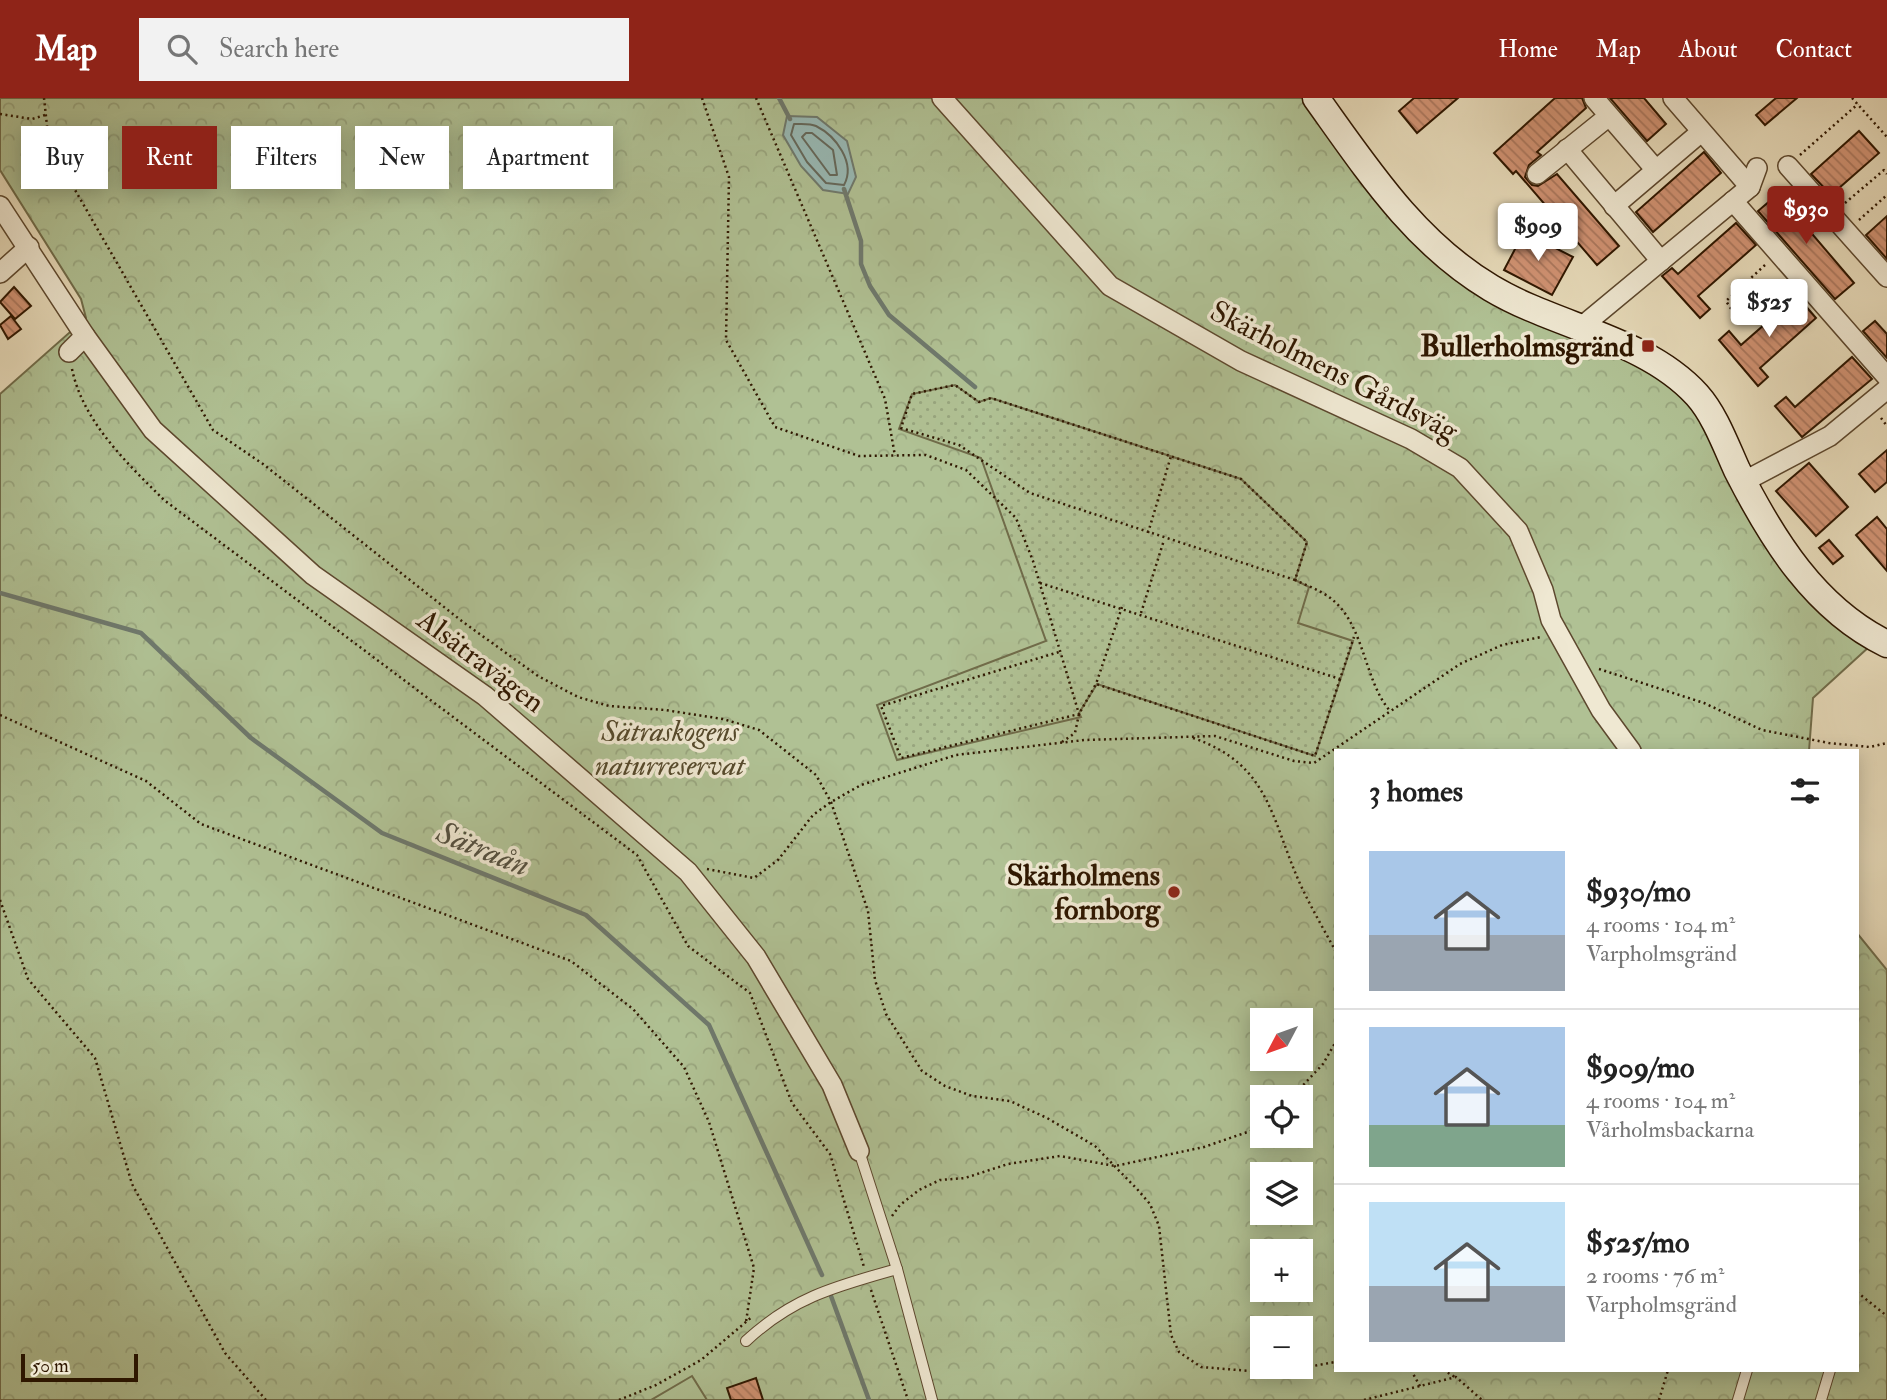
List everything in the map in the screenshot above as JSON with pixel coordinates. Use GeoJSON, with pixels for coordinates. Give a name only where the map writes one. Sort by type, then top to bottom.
{"type":"FeatureCollection","features":[{"type":"Feature","properties":{"kind":"street","name":"Skärholmens Gårdsväg"},"geometry":{"type":"LineString","coordinates":[[942,98],[1111,286],[1241,361],[1411,439],[1460,468],[1518,530],[1558,634],[1601,710],[1630,749]]}},
{"type":"Feature","properties":{"kind":"street"},"geometry":{"type":"LineString","coordinates":[[1316,98],[1396,207],[1440,253],[1492,289],[1655,362],[1679,378],[1699,397],[1743,482],[1780,545],[1828,603],[1849,622],[1887,644]]}},
{"type":"Feature","properties":{"kind":"street"},"geometry":{"type":"LineString","coordinates":[[1594,98],[1656,170]]}},
{"type":"Feature","properties":{"kind":"street"},"geometry":{"type":"LineString","coordinates":[[1673,98],[1751,187]]}},
{"type":"Feature","properties":{"kind":"street"},"geometry":{"type":"LineString","coordinates":[[1537,174],[1609,116]]}},
{"type":"Feature","properties":{"kind":"street"},"geometry":{"type":"LineString","coordinates":[[1614,206],[1701,132]]}},
{"type":"Feature","properties":{"kind":"street"},"geometry":{"type":"LineString","coordinates":[[1567,149],[1661,261]]}},
{"type":"Feature","properties":{"kind":"street"},"geometry":{"type":"LineString","coordinates":[[1788,166],[1887,278]]}},
{"type":"Feature","properties":{"kind":"street"},"geometry":{"type":"LineString","coordinates":[[1580,328],[1751,187],[1757,168]]}},
{"type":"Feature","properties":{"kind":"street"},"geometry":{"type":"LineString","coordinates":[[1733,201],[1887,377]]}},
{"type":"Feature","properties":{"kind":"street","name":"Alsätravägen"},"geometry":{"type":"LineString","coordinates":[[0,206],[85,336],[153,430],[313,575],[485,696],[688,872],[756,957],[832,1085],[859,1151]]}},
{"type":"Feature","properties":{"kind":"street"},"geometry":{"type":"LineString","coordinates":[[0,273],[29,247]]}},
{"type":"Feature","properties":{"kind":"street"},"geometry":{"type":"LineString","coordinates":[[69,352],[85,336]]}},
{"type":"Feature","properties":{"kind":"street"},"geometry":{"type":"LineString","coordinates":[[1743,482],[1830,436],[1887,389]]}},
{"type":"Feature","properties":{"kind":"lane"},"geometry":{"type":"LineString","coordinates":[[859,1151],[897,1269],[932,1400]]}},
{"type":"Feature","properties":{"kind":"lane"},"geometry":{"type":"LineString","coordinates":[[746,1341],[792,1304],[866,1274],[897,1269]]}},
{"type":"Feature","properties":{"kind":"lane"},"geometry":{"type":"LineString","coordinates":[[1738,1400],[1746,1372]]}},
{"type":"Feature","properties":{"kind":"lane"},"geometry":{"type":"LineString","coordinates":[[1821,1400],[1829,1372]]}},
{"type":"Feature","properties":{"kind":"path"},"geometry":{"type":"LineString","coordinates":[[44,98],[48,135],[71,183],[213,430],[263,464],[400,573],[538,676],[578,697],[609,706],[711,717],[759,730],[816,775],[831,802],[868,911],[875,980],[886,1014],[910,1056],[922,1071],[945,1087],[972,1096],[1010,1101],[1048,1118],[1095,1146],[1150,1204],[1159,1226],[1171,1335],[1179,1352],[1201,1367],[1275,1374],[1334,1362]]}},
{"type":"Feature","properties":{"kind":"path"},"geometry":{"type":"LineString","coordinates":[[702,98],[729,177],[726,340],[775,427],[859,456],[926,455],[967,470],[1016,518],[1040,583],[1079,713]]}},
{"type":"Feature","properties":{"kind":"path"},"geometry":{"type":"LineString","coordinates":[[756,98],[885,399],[895,456]]}},
{"type":"Feature","properties":{"kind":"path"},"geometry":{"type":"LineString","coordinates":[[1852,98],[1887,137]]}},
{"type":"Feature","properties":{"kind":"path"},"geometry":{"type":"LineString","coordinates":[[1788,166],[1857,104]]}},
{"type":"Feature","properties":{"kind":"path"},"geometry":{"type":"LineString","coordinates":[[0,114],[32,119],[46,115]]}},
{"type":"Feature","properties":{"kind":"path"},"geometry":{"type":"LineString","coordinates":[[1831,214],[1884,170],[1887,174]]}},
{"type":"Feature","properties":{"kind":"path"},"geometry":{"type":"LineString","coordinates":[[1847,232],[1887,195]]}},
{"type":"Feature","properties":{"kind":"path"},"geometry":{"type":"LineString","coordinates":[[1778,253],[1726,301],[1737,318],[1743,320],[1796,274]]}},
{"type":"Feature","properties":{"kind":"path"},"geometry":{"type":"LineString","coordinates":[[69,352],[76,388],[113,449],[163,500],[647,861]]}},
{"type":"Feature","properties":{"kind":"path"},"geometry":{"type":"LineString","coordinates":[[1294,580],[1307,542],[1241,479],[991,397],[979,402],[955,385],[912,394],[902,418],[901,428],[959,445],[974,453],[1002,477],[1030,493],[1294,580],[1329,596],[1341,608],[1355,635],[1373,686],[1390,711]]}},
{"type":"Feature","properties":{"kind":"path"},"geometry":{"type":"LineString","coordinates":[[1148,533],[1171,456]]}},
{"type":"Feature","properties":{"kind":"path"},"geometry":{"type":"LineString","coordinates":[[1140,613],[1164,538]]}},
{"type":"Feature","properties":{"kind":"path"},"geometry":{"type":"LineString","coordinates":[[1040,583],[1122,607],[1340,679]]}},
{"type":"Feature","properties":{"kind":"path"},"geometry":{"type":"LineString","coordinates":[[1056,745],[1075,733],[1079,713],[1096,684],[1122,607]]}},
{"type":"Feature","properties":{"kind":"path"},"geometry":{"type":"LineString","coordinates":[[1334,749],[1450,670],[1482,653],[1502,645],[1558,634]]}},
{"type":"Feature","properties":{"kind":"path"},"geometry":{"type":"LineString","coordinates":[[1096,684],[1315,756],[1355,635]]}},
{"type":"Feature","properties":{"kind":"path"},"geometry":{"type":"LineString","coordinates":[[1059,652],[881,706],[901,758],[1079,713]]}},
{"type":"Feature","properties":{"kind":"path"},"geometry":{"type":"LineString","coordinates":[[1572,660],[1704,703],[1762,730],[1829,743],[1870,747],[1887,743]]}},
{"type":"Feature","properties":{"kind":"path"},"geometry":{"type":"LineString","coordinates":[[0,715],[146,781],[201,824],[571,961],[633,1009],[684,1067],[709,1122],[754,1268],[746,1322]]}},
{"type":"Feature","properties":{"kind":"path"},"geometry":{"type":"LineString","coordinates":[[688,872],[698,867],[754,878],[778,860],[813,815],[831,802],[861,785],[956,755],[1107,739],[1215,736],[1294,761],[1314,763],[1334,749]]}},
{"type":"Feature","properties":{"kind":"path"},"geometry":{"type":"LineString","coordinates":[[1190,737],[1221,747],[1257,781],[1276,818],[1301,887],[1334,948]]}},
{"type":"Feature","properties":{"kind":"path"},"geometry":{"type":"LineString","coordinates":[[638,855],[688,946],[750,993],[792,1103],[830,1154],[908,1400]]}},
{"type":"Feature","properties":{"kind":"path"},"geometry":{"type":"LineString","coordinates":[[0,900],[27,979],[95,1058],[132,1184],[225,1353],[266,1400]]}},
{"type":"Feature","properties":{"kind":"path"},"geometry":{"type":"LineString","coordinates":[[1303,1085],[1323,1064],[1334,1045]]}},
{"type":"Feature","properties":{"kind":"path"},"geometry":{"type":"LineString","coordinates":[[883,1225],[909,1197],[940,1180],[965,1178],[1008,1164],[1060,1156],[1115,1166],[1203,1147],[1250,1131]]}},
{"type":"Feature","properties":{"kind":"path"},"geometry":{"type":"LineString","coordinates":[[1859,1294],[1887,1316]]}},
{"type":"Feature","properties":{"kind":"path"},"geometry":{"type":"LineString","coordinates":[[619,1400],[656,1385],[701,1360],[755,1315]]}},
{"type":"Feature","properties":{"kind":"path"},"geometry":{"type":"LineString","coordinates":[[1412,1372],[1421,1388]]}},
{"type":"Feature","properties":{"kind":"path"},"geometry":{"type":"LineString","coordinates":[[1447,1372],[1482,1400]]}},
{"type":"Feature","properties":{"kind":"path"},"geometry":{"type":"LineString","coordinates":[[1659,1400],[1667,1372]]}},
{"type":"Feature","properties":{"kind":"path"},"geometry":{"type":"LineString","coordinates":[[1364,1400],[1421,1388],[1456,1377]]}},
{"type":"Feature","properties":{"kind":"green space","name":"Sätraskogens naturreservat"},"geometry":{"type":"Polygon","coordinates":[[[0,98],[1306,98],[1386,210],[1631,359],[1685,396],[1829,621],[1845,634],[1870,646],[1813,698],[1809,749],[1334,749],[1334,1372],[1859,1372],[1859,935],[1887,970],[1887,1400],[0,1400],[0,394],[86,318],[81,299],[0,170],[0,98]]]}},
{"type":"Feature","properties":{"kind":"green space"},"geometry":{"type":"Polygon","coordinates":[[[955,385],[979,402],[991,398],[1241,479],[1307,542],[1295,580],[1309,587],[1298,623],[1353,641],[1315,756],[1097,684],[1079,713],[1081,717],[897,760],[877,705],[1046,641],[981,458],[899,429],[912,394],[955,385]]]}},
{"type":"Feature","properties":{"kind":"green space"},"geometry":{"type":"Polygon","coordinates":[[[692,1376],[707,1400],[651,1400],[692,1376]]]}},
{"type":"Feature","properties":{"kind":"water"},"geometry":{"type":"Polygon","coordinates":[[[787,116],[817,117],[847,141],[856,177],[848,194],[823,190],[801,166],[783,135],[787,116]]]}},
{"type":"Feature","properties":{"kind":"building"},"geometry":{"type":"Polygon","coordinates":[[[1414,98],[1458,98],[1417,133],[1399,111],[1414,98]]]}},
{"type":"Feature","properties":{"kind":"building"},"geometry":{"type":"Polygon","coordinates":[[[1555,98],[1582,98],[1586,108],[1537,152],[1541,155],[1529,165],[1525,177],[1532,185],[1538,186],[1557,174],[1619,246],[1597,265],[1516,171],[1513,174],[1494,153],[1555,98]]]}},
{"type":"Feature","properties":{"kind":"building"},"geometry":{"type":"Polygon","coordinates":[[[1610,98],[1644,98],[1666,124],[1647,141],[1610,98]]]}},
{"type":"Feature","properties":{"kind":"building"},"geometry":{"type":"Polygon","coordinates":[[[1776,98],[1797,98],[1765,125],[1756,115],[1776,98]]]}},
{"type":"Feature","properties":{"kind":"building"},"geometry":{"type":"Polygon","coordinates":[[[1859,131],[1879,153],[1831,195],[1811,174],[1859,131]]]}},
{"type":"Feature","properties":{"kind":"building"},"geometry":{"type":"Polygon","coordinates":[[[1704,152],[1721,173],[1653,232],[1636,212],[1704,152]]]}},
{"type":"Feature","properties":{"kind":"building"},"geometry":{"type":"Polygon","coordinates":[[[1778,194],[1854,283],[1835,299],[1758,211],[1778,194]]]}},
{"type":"Feature","properties":{"kind":"building"},"geometry":{"type":"Polygon","coordinates":[[[1887,216],[1887,259],[1866,235],[1887,216]]]}},
{"type":"Feature","properties":{"kind":"building"},"geometry":{"type":"Polygon","coordinates":[[[1736,223],[1756,245],[1698,296],[1710,309],[1700,318],[1662,276],[1672,268],[1678,274],[1736,223]]]}},
{"type":"Feature","properties":{"kind":"building"},"geometry":{"type":"Polygon","coordinates":[[[1524,232],[1573,257],[1552,295],[1504,270],[1524,232]]]}},
{"type":"Feature","properties":{"kind":"building"},"geometry":{"type":"Polygon","coordinates":[[[14,287],[31,306],[15,319],[0,302],[14,287]]]}},
{"type":"Feature","properties":{"kind":"building"},"geometry":{"type":"Polygon","coordinates":[[[1797,296],[1816,318],[1760,368],[1768,377],[1758,386],[1719,340],[1729,331],[1741,345],[1797,296]]]}},
{"type":"Feature","properties":{"kind":"building"},"geometry":{"type":"Polygon","coordinates":[[[11,316],[21,329],[8,339],[0,325],[11,316]]]}},
{"type":"Feature","properties":{"kind":"building"},"geometry":{"type":"Polygon","coordinates":[[[1875,321],[1887,334],[1887,358],[1863,331],[1875,321]]]}},
{"type":"Feature","properties":{"kind":"building"},"geometry":{"type":"Polygon","coordinates":[[[1852,357],[1872,379],[1802,437],[1775,406],[1786,397],[1795,407],[1852,357]]]}},
{"type":"Feature","properties":{"kind":"building"},"geometry":{"type":"Polygon","coordinates":[[[1887,450],[1887,482],[1875,492],[1859,474],[1887,450]]]}},
{"type":"Feature","properties":{"kind":"building"},"geometry":{"type":"Polygon","coordinates":[[[1809,463],[1848,507],[1816,536],[1776,491],[1809,463]]]}},
{"type":"Feature","properties":{"kind":"building"},"geometry":{"type":"Polygon","coordinates":[[[1877,517],[1887,529],[1887,571],[1856,535],[1877,517]]]}},
{"type":"Feature","properties":{"kind":"building"},"geometry":{"type":"Polygon","coordinates":[[[1829,540],[1843,556],[1833,564],[1819,548],[1829,540]]]}},
{"type":"Feature","properties":{"kind":"building"},"geometry":{"type":"Polygon","coordinates":[[[756,1378],[763,1400],[731,1400],[727,1388],[756,1378]]]}},
{"type":"Feature","properties":{"kind":"waterway"},"geometry":{"type":"LineString","coordinates":[[779,98],[790,119]]}},
{"type":"Feature","properties":{"kind":"waterway"},"geometry":{"type":"LineString","coordinates":[[844,189],[861,241],[861,264],[870,286],[889,315],[975,387]]}},
{"type":"Feature","properties":{"kind":"waterway","name":"Sätraån"},"geometry":{"type":"LineString","coordinates":[[0,593],[141,633],[251,738],[382,833],[586,915],[709,1025],[822,1275]]}},
{"type":"Feature","properties":{"kind":"waterway","name":"Sätraån"},"geometry":{"type":"LineString","coordinates":[[831,1296],[869,1400]]}},
{"type":"Feature","properties":{"kind":"place","name":"Bullerholmsgränd"},"geometry":{"type":"Point","coordinates":[1648,346]}},
{"type":"Feature","properties":{"kind":"place","name":"Skärholmens fornborg"},"geometry":{"type":"Point","coordinates":[1174,892]}}]}
